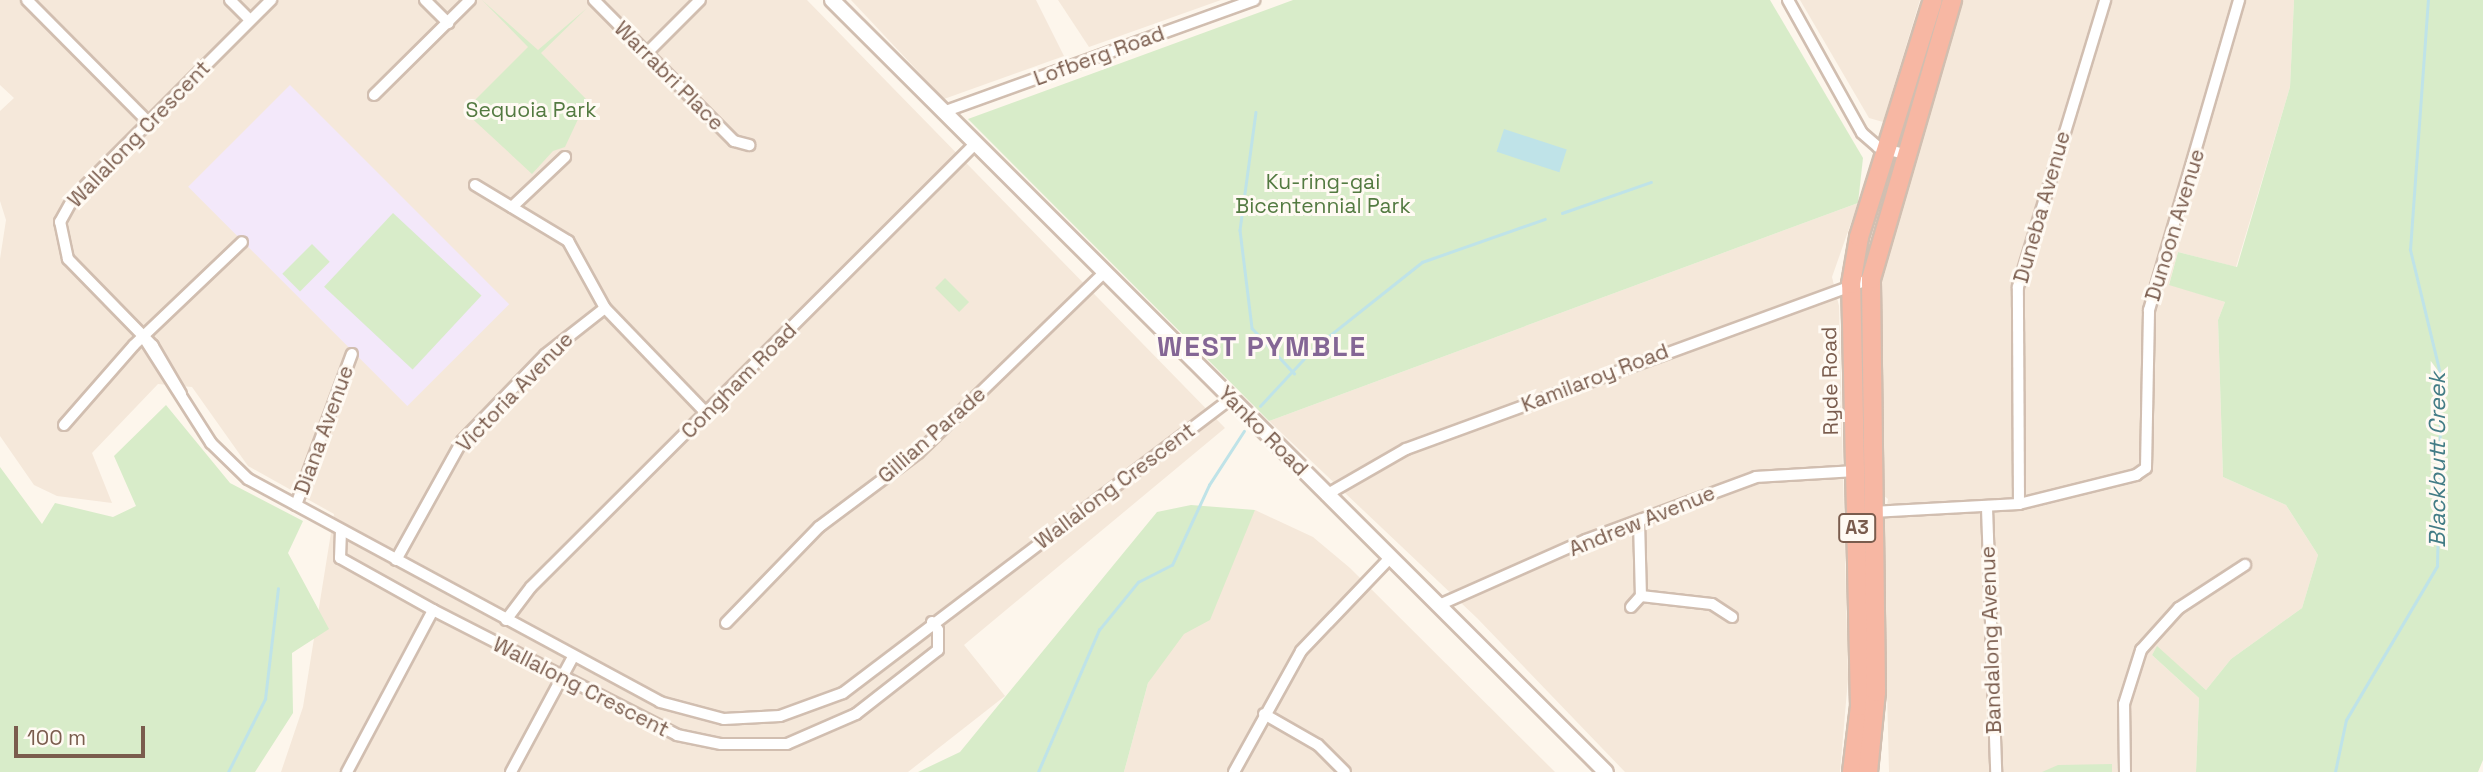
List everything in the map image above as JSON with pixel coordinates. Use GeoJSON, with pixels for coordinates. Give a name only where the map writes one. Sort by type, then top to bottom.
{"type":"FeatureCollection","features":[{"type":"Feature","properties":{"kind":"highway","name":"Ryde Road"},"geometry":{"type":"LineString","coordinates":[[1852,772],[1860,706],[1851,284],[1886,149],[1933,0]]}},
{"type":"Feature","properties":{"kind":"highway","name":"Ryde Road"},"geometry":{"type":"LineString","coordinates":[[1868,772],[1876,692],[1871,279],[1904,154],[1952,0]]}},
{"type":"Feature","properties":{"kind":"main road","name":"Yanko Road"},"geometry":{"type":"LineString","coordinates":[[832,0],[1606,772]]}},
{"type":"Feature","properties":{"kind":"street"},"geometry":{"type":"LineString","coordinates":[[27,0],[149,123]]}},
{"type":"Feature","properties":{"kind":"street"},"geometry":{"type":"LineString","coordinates":[[230,0],[250,20]]}},
{"type":"Feature","properties":{"kind":"street","name":"Wallalong Crescent"},"geometry":{"type":"LineString","coordinates":[[271,0],[68,203],[60,233],[68,259],[144,340],[183,401],[232,468],[573,657],[682,711],[750,720],[780,716],[843,693],[932,622],[1230,399]]}},
{"type":"Feature","properties":{"kind":"street"},"geometry":{"type":"LineString","coordinates":[[425,0],[448,23]]}},
{"type":"Feature","properties":{"kind":"street"},"geometry":{"type":"LineString","coordinates":[[374,95],[470,0]]}},
{"type":"Feature","properties":{"kind":"street","name":"Warrabri Place"},"geometry":{"type":"LineString","coordinates":[[594,0],[734,141],[749,145]]}},
{"type":"Feature","properties":{"kind":"street"},"geometry":{"type":"LineString","coordinates":[[646,54],[700,0]]}},
{"type":"Feature","properties":{"kind":"street","name":"Lofberg Road"},"geometry":{"type":"LineString","coordinates":[[943,112],[1254,0]]}},
{"type":"Feature","properties":{"kind":"street"},"geometry":{"type":"LineString","coordinates":[[1788,0],[1862,133],[1886,149],[1904,154]]}},
{"type":"Feature","properties":{"kind":"street","name":"Duneba Avenue"},"geometry":{"type":"LineString","coordinates":[[2019,504],[2018,288],[2105,0]]}},
{"type":"Feature","properties":{"kind":"street","name":"Dunoon Avenue"},"geometry":{"type":"LineString","coordinates":[[1872,512],[1987,508],[2019,504],[2136,475],[2150,462],[2149,310],[2239,0]]}},
{"type":"Feature","properties":{"kind":"street","name":"Congham Road"},"geometry":{"type":"LineString","coordinates":[[506,620],[531,587],[975,144]]}},
{"type":"Feature","properties":{"kind":"street"},"geometry":{"type":"LineString","coordinates":[[512,207],[565,156]]}},
{"type":"Feature","properties":{"kind":"street"},"geometry":{"type":"LineString","coordinates":[[475,185],[568,241],[605,308],[706,413]]}},
{"type":"Feature","properties":{"kind":"street"},"geometry":{"type":"LineString","coordinates":[[64,425],[242,242]]}},
{"type":"Feature","properties":{"kind":"street","name":"Gillian Parade"},"geometry":{"type":"LineString","coordinates":[[726,623],[819,527],[918,453],[1104,273]]}},
{"type":"Feature","properties":{"kind":"street","name":"Kamilaroy Road"},"geometry":{"type":"LineString","coordinates":[[1326,495],[1406,449],[1851,284],[1871,279]]}},
{"type":"Feature","properties":{"kind":"street","name":"Victoria Avenue"},"geometry":{"type":"LineString","coordinates":[[396,560],[462,441],[545,355],[605,308]]}},
{"type":"Feature","properties":{"kind":"street","name":"Diana Avenue"},"geometry":{"type":"LineString","coordinates":[[296,505],[352,354]]}},
{"type":"Feature","properties":{"kind":"street","name":"Andrew Avenue"},"geometry":{"type":"LineString","coordinates":[[1438,605],[1639,521],[1765,474],[1855,471]]}},
{"type":"Feature","properties":{"kind":"street","name":"Bandalong Avenue"},"geometry":{"type":"LineString","coordinates":[[1987,508],[1996,772]]}},
{"type":"Feature","properties":{"kind":"street"},"geometry":{"type":"LineString","coordinates":[[1631,607],[1641,596],[1639,521]]}},
{"type":"Feature","properties":{"kind":"street","name":"Wallalong Crescent"},"geometry":{"type":"LineString","coordinates":[[341,530],[340,558],[562,678],[677,735],[721,744],[787,744],[856,714],[938,650],[938,630],[932,622]]}},
{"type":"Feature","properties":{"kind":"street"},"geometry":{"type":"LineString","coordinates":[[1234,772],[1264,714],[1313,636],[1390,558]]}},
{"type":"Feature","properties":{"kind":"street"},"geometry":{"type":"LineString","coordinates":[[2125,772],[2124,704],[2141,650],[2179,608],[2245,565]]}},
{"type":"Feature","properties":{"kind":"street"},"geometry":{"type":"LineString","coordinates":[[1641,596],[1712,604],[1732,617]]}},
{"type":"Feature","properties":{"kind":"street"},"geometry":{"type":"LineString","coordinates":[[347,772],[433,610]]}},
{"type":"Feature","properties":{"kind":"street"},"geometry":{"type":"LineString","coordinates":[[511,772],[573,657]]}},
{"type":"Feature","properties":{"kind":"street"},"geometry":{"type":"LineString","coordinates":[[1264,714],[1318,745],[1345,772]]}},
{"type":"Feature","properties":{"kind":"shaded area"},"geometry":{"type":"Polygon","coordinates":[[[0,0],[807,0],[1225,428],[964,645],[1005,696],[908,772],[281,772],[303,707],[334,514],[248,466],[192,387],[158,384],[92,453],[112,503],[57,496],[34,485],[0,436],[0,259],[6,220],[0,201],[0,111],[14,98],[0,85],[0,0]]]}},
{"type":"Feature","properties":{"kind":"shaded area"},"geometry":{"type":"Polygon","coordinates":[[[851,0],[1036,0],[1064,56],[944,99],[851,0]]]}},
{"type":"Feature","properties":{"kind":"shaded area"},"geometry":{"type":"Polygon","coordinates":[[[1058,0],[1221,0],[1089,47],[1058,0]]]}},
{"type":"Feature","properties":{"kind":"shaded area"},"geometry":{"type":"Polygon","coordinates":[[[1800,0],[1920,0],[1883,122],[1869,118],[1800,0]]]}},
{"type":"Feature","properties":{"kind":"shaded area"},"geometry":{"type":"Polygon","coordinates":[[[1962,0],[2294,0],[2290,87],[2236,267],[2178,252],[2169,284],[2225,302],[2218,320],[2223,477],[2286,505],[2318,555],[2302,608],[2231,659],[2206,690],[2157,647],[2152,655],[2199,698],[2196,772],[1889,772],[1883,530],[1888,499],[1883,495],[1878,305],[1888,240],[1962,0]]]}},
{"type":"Feature","properties":{"kind":"shaded area"},"geometry":{"type":"Polygon","coordinates":[[[290,85],[509,304],[407,406],[188,187],[290,85]]]}},
{"type":"Feature","properties":{"kind":"shaded area"},"geometry":{"type":"Polygon","coordinates":[[[1858,203],[1832,277],[1839,306],[1848,679],[1840,772],[1625,772],[1477,618],[1269,421],[1858,203]]]}},
{"type":"Feature","properties":{"kind":"shaded area"},"geometry":{"type":"Polygon","coordinates":[[[1255,510],[1313,537],[1350,568],[1555,772],[1124,772],[1148,683],[1255,510]]]}},
{"type":"Feature","properties":{"kind":"green space","name":"Sequoia Park"},"geometry":{"type":"Polygon","coordinates":[[[482,0],[538,50],[587,8],[541,53],[587,100],[565,147],[553,151],[532,174],[464,111],[528,47],[482,0]]]}},
{"type":"Feature","properties":{"kind":"green space","name":"Ku-ring-gai Bicentennial Park"},"geometry":{"type":"Polygon","coordinates":[[[1293,0],[1770,0],[1863,158],[1858,203],[1269,421],[968,119],[1293,0]]]}},
{"type":"Feature","properties":{"kind":"green space"},"geometry":{"type":"Polygon","coordinates":[[[2294,0],[2483,0],[2483,760],[2478,772],[2196,772],[2199,698],[2152,655],[2157,646],[2206,690],[2231,659],[2302,608],[2318,555],[2286,505],[2223,477],[2218,320],[2225,302],[2169,285],[2178,252],[2237,267],[2290,87],[2294,0]]]}},
{"type":"Feature","properties":{"kind":"green space"},"geometry":{"type":"Polygon","coordinates":[[[393,213],[481,296],[413,369],[324,287],[393,213]]]}},
{"type":"Feature","properties":{"kind":"green space"},"geometry":{"type":"Polygon","coordinates":[[[312,244],[330,262],[300,291],[282,274],[312,244]]]}},
{"type":"Feature","properties":{"kind":"green space"},"geometry":{"type":"Polygon","coordinates":[[[945,278],[969,302],[959,312],[935,288],[945,278]]]}},
{"type":"Feature","properties":{"kind":"green space"},"geometry":{"type":"Polygon","coordinates":[[[166,405],[230,483],[303,521],[288,553],[329,629],[292,653],[293,713],[255,772],[0,772],[0,467],[42,524],[55,503],[113,517],[136,506],[114,456],[166,405]]]}},
{"type":"Feature","properties":{"kind":"green space"},"geometry":{"type":"Polygon","coordinates":[[[1191,505],[1255,510],[1210,620],[1184,634],[1148,683],[1124,772],[918,772],[960,752],[1157,512],[1191,505]]]}},
{"type":"Feature","properties":{"kind":"green space"},"geometry":{"type":"Polygon","coordinates":[[[2112,764],[2112,772],[2042,772],[2058,765],[2112,764]]]}},
{"type":"Feature","properties":{"kind":"water"},"geometry":{"type":"Polygon","coordinates":[[[1504,129],[1567,149],[1559,172],[1497,152],[1504,129]]]}},
{"type":"Feature","properties":{"kind":"waterway","name":"Blackbutt Creek"},"geometry":{"type":"LineString","coordinates":[[2335,772],[2346,720],[2437,566],[2441,378],[2410,250],[2428,0]]}},
{"type":"Feature","properties":{"kind":"waterway"},"geometry":{"type":"LineString","coordinates":[[1256,112],[1240,230],[1252,328],[1294,373]]}},
{"type":"Feature","properties":{"kind":"waterway"},"geometry":{"type":"LineString","coordinates":[[1562,213],[1651,182]]}},
{"type":"Feature","properties":{"kind":"waterway"},"geometry":{"type":"LineString","coordinates":[[1260,406],[1314,348],[1422,262],[1545,219]]}},
{"type":"Feature","properties":{"kind":"waterway"},"geometry":{"type":"LineString","coordinates":[[1038,772],[1099,630],[1138,582],[1172,565],[1209,485],[1244,431]]}},
{"type":"Feature","properties":{"kind":"waterway"},"geometry":{"type":"LineString","coordinates":[[228,772],[265,699],[278,589]]}},
{"type":"Feature","properties":{"kind":"district","name":"WEST PYMBLE"},"geometry":{"type":"Point","coordinates":[1262,346]}}]}
